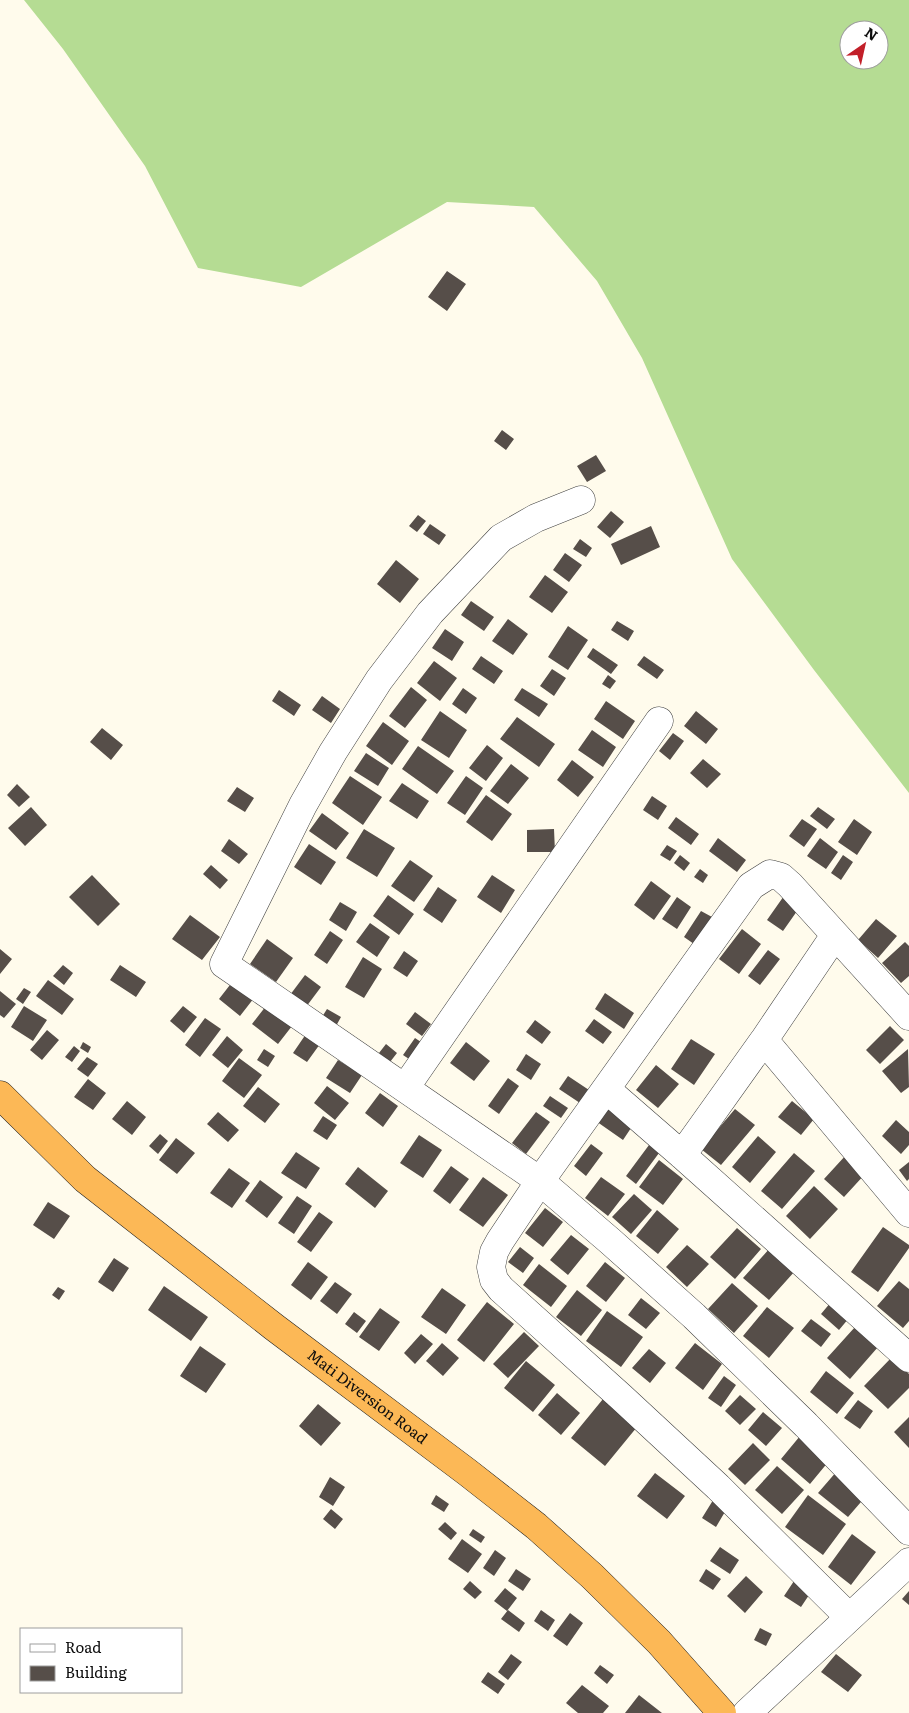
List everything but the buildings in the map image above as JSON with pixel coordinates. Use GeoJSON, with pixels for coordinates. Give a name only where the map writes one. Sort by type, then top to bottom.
{"type":"FeatureCollection","features":[{"type":"Feature","properties":{"kind":"highway","name":"Mati Diversion Road"},"geometry":{"type":"LineString","coordinates":[[0,1095],[85,1179],[274,1327],[536,1526],[592,1576],[659,1642],[722,1713]]}},
{"type":"Feature","properties":{"kind":"street"},"geometry":{"type":"LineString","coordinates":[[581,500],[536,518],[501,538],[430,613],[379,680],[333,752],[303,805],[224,964],[540,1181],[694,1316],[806,1425],[909,1531]]}},
{"type":"Feature","properties":{"kind":"street"},"geometry":{"type":"LineString","coordinates":[[405,1088],[659,721]]}},
{"type":"Feature","properties":{"kind":"street"},"geometry":{"type":"LineString","coordinates":[[849,1617],[718,1487],[622,1397],[501,1289],[494,1280],[491,1267],[494,1252],[540,1181],[751,886],[759,880],[770,874],[781,877],[790,885],[909,1016]]}},
{"type":"Feature","properties":{"kind":"street"},"geometry":{"type":"LineString","coordinates":[[682,1155],[764,1040],[835,935]]}},
{"type":"Feature","properties":{"kind":"street"},"geometry":{"type":"LineString","coordinates":[[764,1040],[909,1213]]}},
{"type":"Feature","properties":{"kind":"street"},"geometry":{"type":"LineString","coordinates":[[606,1089],[909,1358]]}},
{"type":"Feature","properties":{"kind":"street"},"geometry":{"type":"LineString","coordinates":[[747,1713],[909,1562]]}},
{"type":"Feature","properties":{"kind":"green space"},"geometry":{"type":"Polygon","coordinates":[[[24,0],[909,0],[909,793],[814,670],[732,559],[642,358],[597,281],[534,207],[447,202],[301,287],[198,268],[145,166],[63,49],[24,0]]]}}]}
